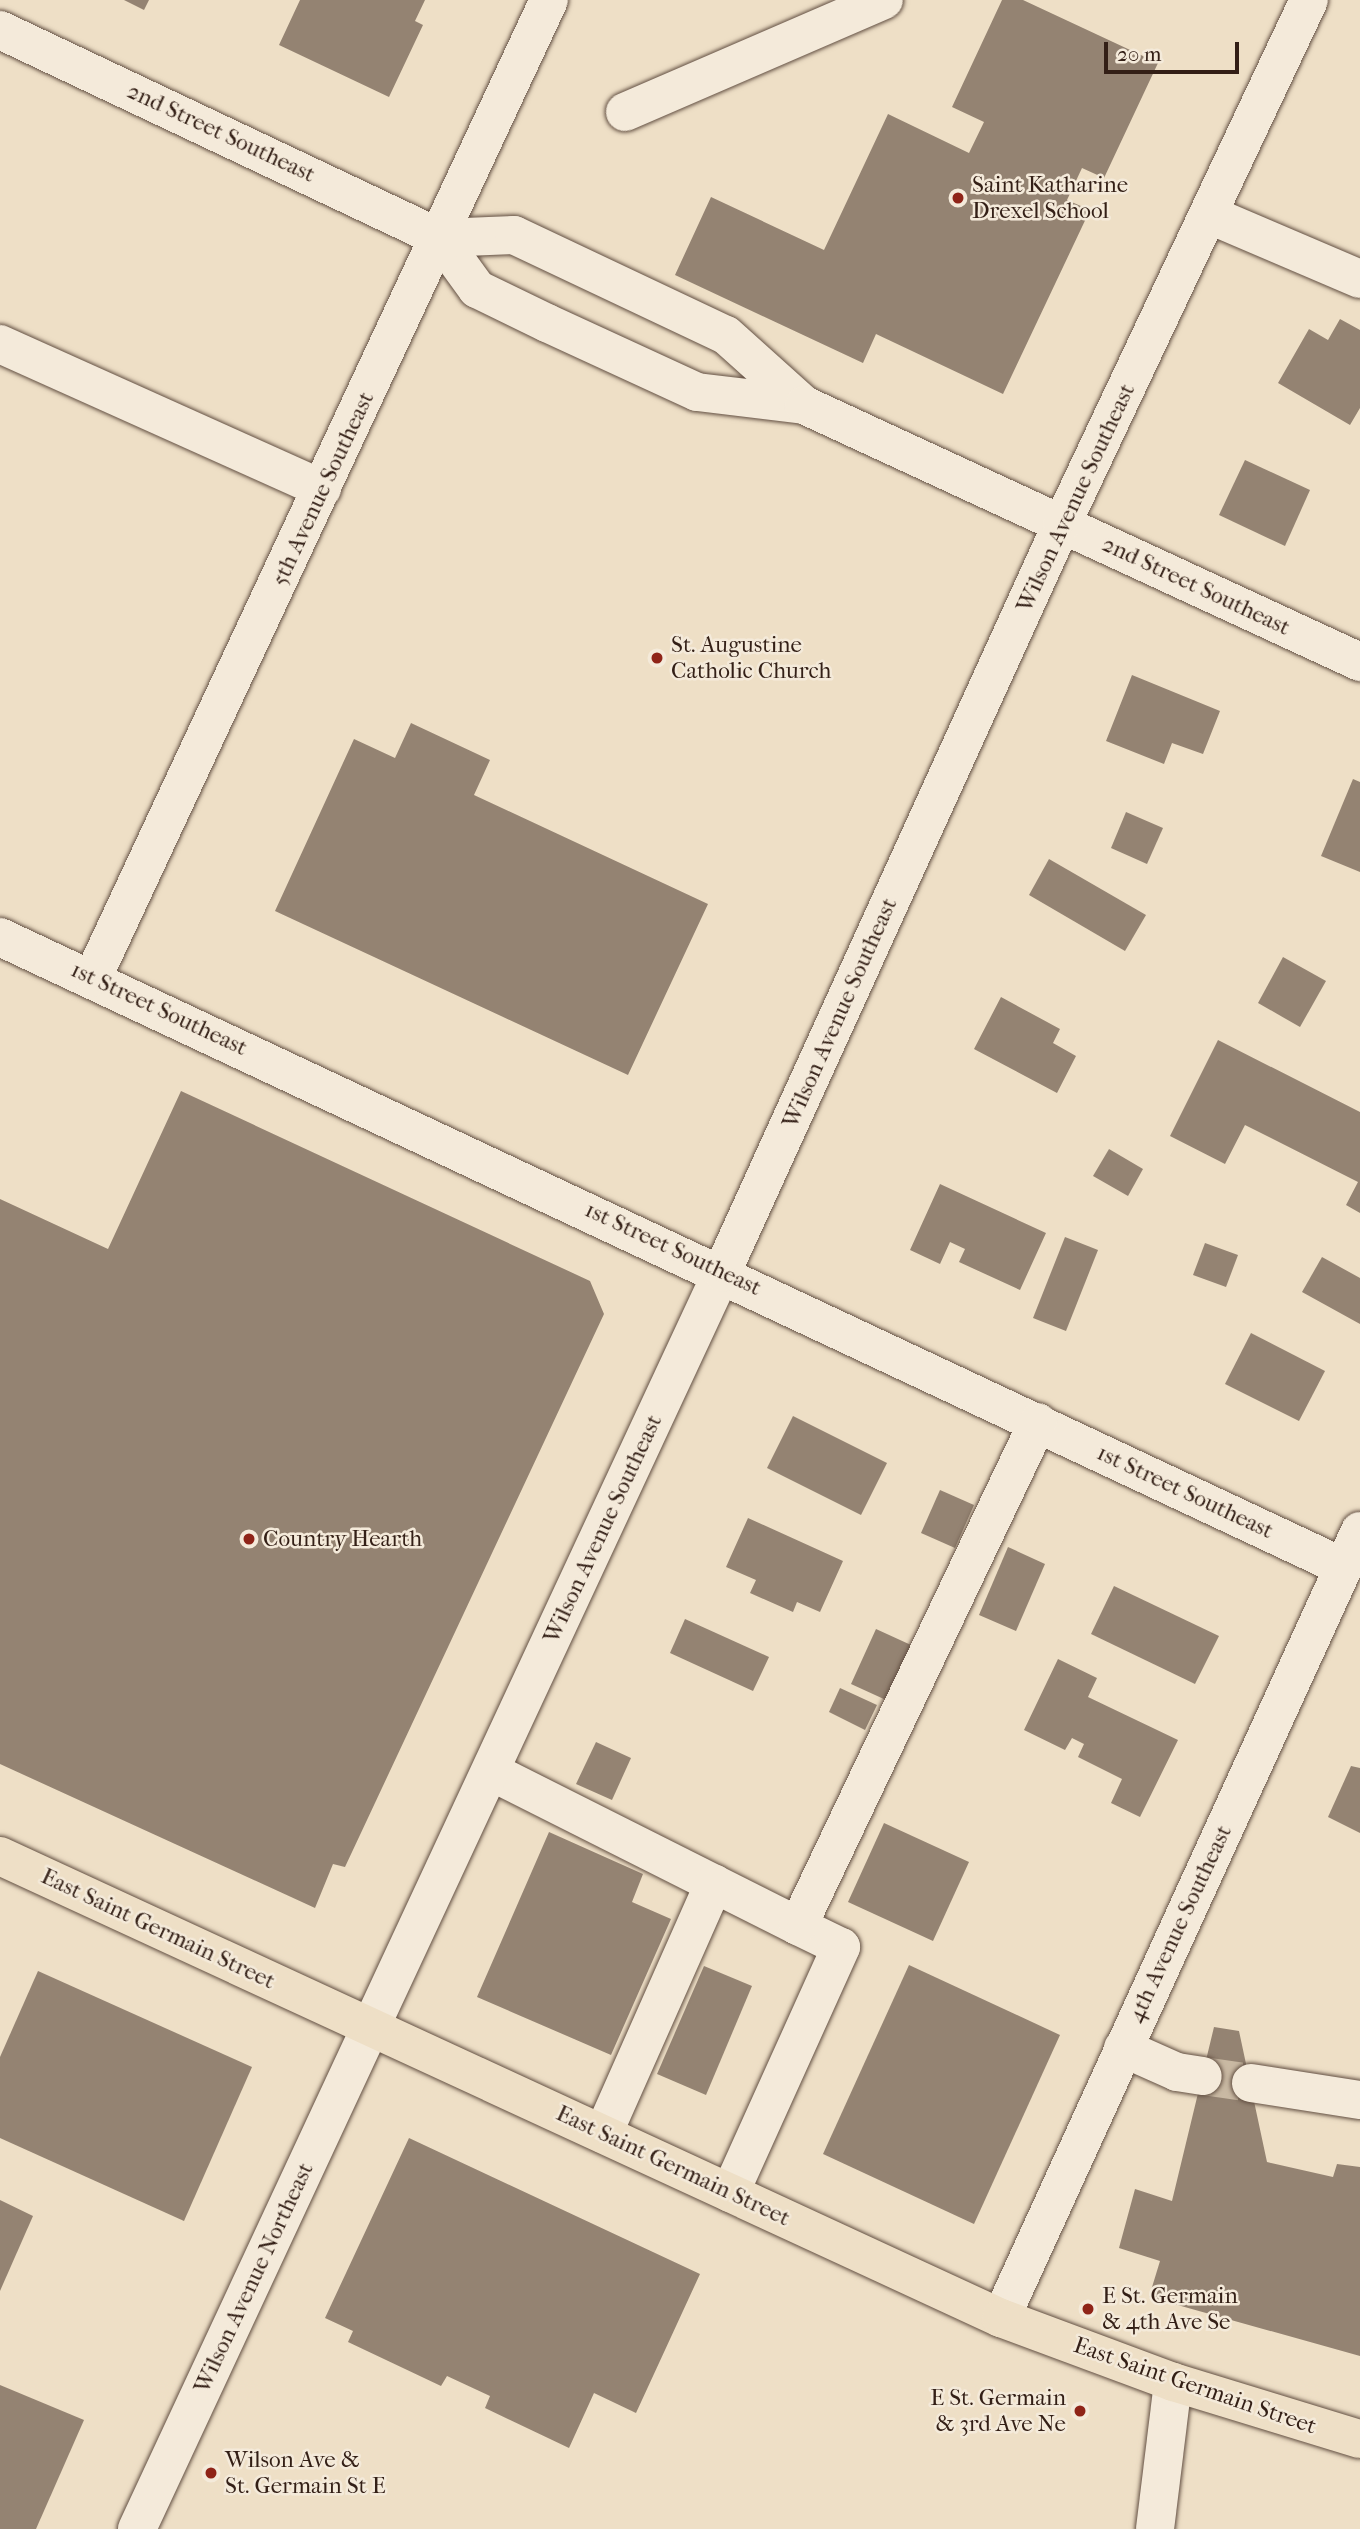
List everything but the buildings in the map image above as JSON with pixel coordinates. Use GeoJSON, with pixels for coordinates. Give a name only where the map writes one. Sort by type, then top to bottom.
{"type":"FeatureCollection","features":[{"type":"Feature","properties":{"kind":"main road","name":"East Saint Germain Street"},"geometry":{"type":"LineString","coordinates":[[0,1856],[1001,2318],[1173,2382],[1360,2439]]}},
{"type":"Feature","properties":{"kind":"street","name":"5th Avenue Southeast"},"geometry":{"type":"LineString","coordinates":[[93,977],[440,239],[549,0]]}},
{"type":"Feature","properties":{"kind":"street"},"geometry":{"type":"LineString","coordinates":[[625,112],[884,0]]}},
{"type":"Feature","properties":{"kind":"street","name":"Wilson Avenue Southeast"},"geometry":{"type":"LineString","coordinates":[[371,2027],[492,1772],[722,1272],[1062,524],[1210,215],[1309,0]]}},
{"type":"Feature","properties":{"kind":"street","name":"2nd Street Southeast"},"geometry":{"type":"LineString","coordinates":[[0,30],[440,239],[477,289],[697,392],[804,405]]}},
{"type":"Feature","properties":{"kind":"street"},"geometry":{"type":"LineString","coordinates":[[1210,215],[1360,279]]}},
{"type":"Feature","properties":{"kind":"street","name":"2nd Street Southeast"},"geometry":{"type":"LineString","coordinates":[[440,239],[514,235],[726,335],[804,405],[1360,662]]}},
{"type":"Feature","properties":{"kind":"street"},"geometry":{"type":"LineString","coordinates":[[0,344],[322,489]]}},
{"type":"Feature","properties":{"kind":"street","name":"1st Street Southeast"},"geometry":{"type":"LineString","coordinates":[[0,936],[722,1272],[1343,1567]]}},
{"type":"Feature","properties":{"kind":"street"},"geometry":{"type":"LineString","coordinates":[[798,1926],[1038,1422]]}},
{"type":"Feature","properties":{"kind":"street","name":"4th Avenue Southeast"},"geometry":{"type":"LineString","coordinates":[[1001,2318],[1360,1531]]}},
{"type":"Feature","properties":{"kind":"street"},"geometry":{"type":"LineString","coordinates":[[492,1772],[841,1947],[730,2193]]}},
{"type":"Feature","properties":{"kind":"street"},"geometry":{"type":"LineString","coordinates":[[603,2134],[714,1883]]}},
{"type":"Feature","properties":{"kind":"street","name":"Wilson Avenue Northeast"},"geometry":{"type":"LineString","coordinates":[[137,2529],[371,2027]]}},
{"type":"Feature","properties":{"kind":"street"},"geometry":{"type":"LineString","coordinates":[[1124,2048],[1177,2072],[1203,2076]]}},
{"type":"Feature","properties":{"kind":"street"},"geometry":{"type":"LineString","coordinates":[[1251,2083],[1360,2100]]}},
{"type":"Feature","properties":{"kind":"street"},"geometry":{"type":"LineString","coordinates":[[1154,2529],[1173,2382]]}},
{"type":"Feature","properties":{"kind":"tunnel"},"geometry":{"type":"LineString","coordinates":[[1203,2076],[1251,2083]]}},
{"type":"Feature","properties":{"kind":"place","name":"Saint Katharine Drexel School"},"geometry":{"type":"Point","coordinates":[958,198]}},
{"type":"Feature","properties":{"kind":"place","name":"St. Augustine Catholic Church"},"geometry":{"type":"Point","coordinates":[657,658]}},
{"type":"Feature","properties":{"kind":"place","name":"Country Hearth"},"geometry":{"type":"Point","coordinates":[249,1539]}},
{"type":"Feature","properties":{"kind":"place","name":"E St. Germain & 4th Ave Se"},"geometry":{"type":"Point","coordinates":[1088,2309]}},
{"type":"Feature","properties":{"kind":"place","name":"E St. Germain & 3rd Ave Ne"},"geometry":{"type":"Point","coordinates":[1080,2411]}},
{"type":"Feature","properties":{"kind":"place","name":"Wilson Ave & St. Germain St E"},"geometry":{"type":"Point","coordinates":[211,2473]}}]}
